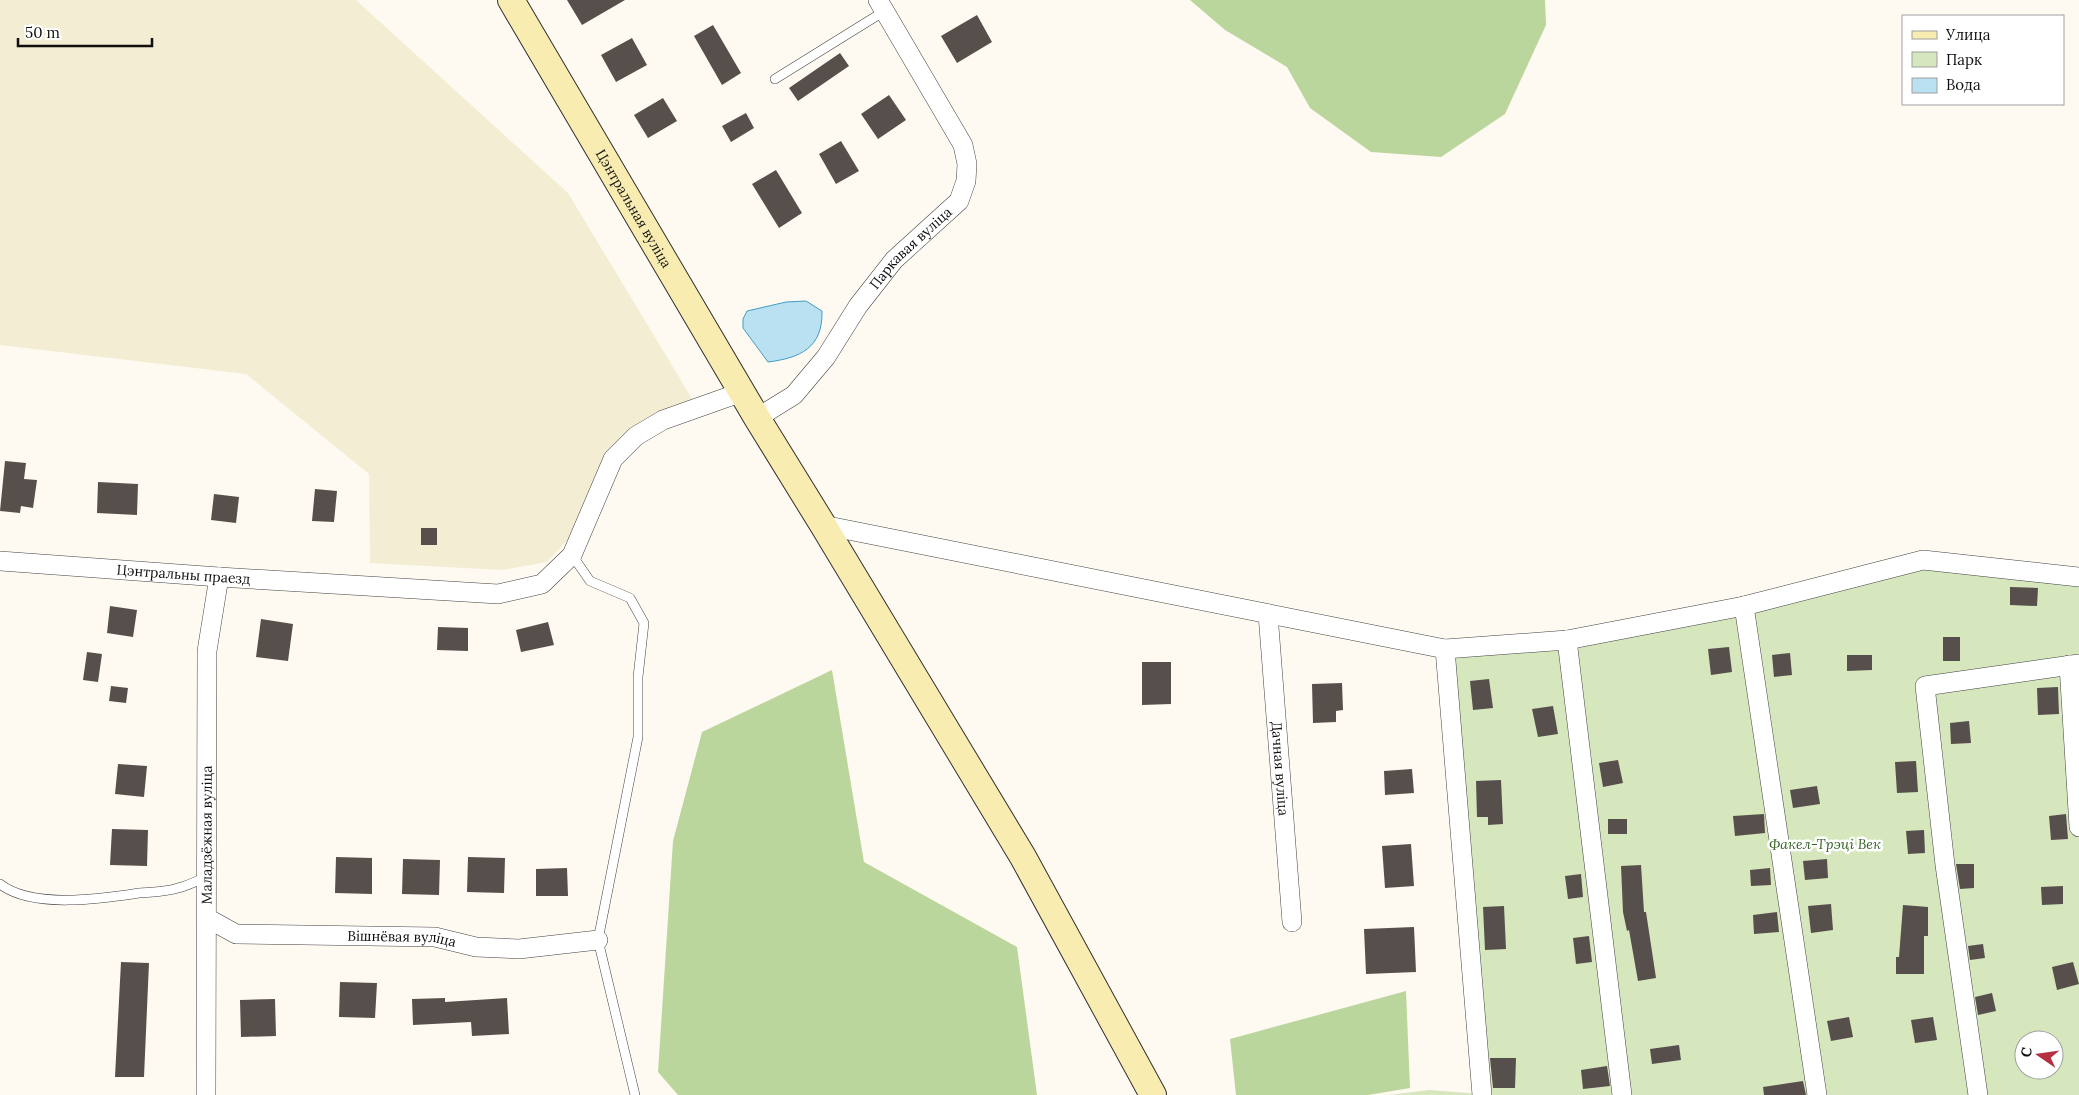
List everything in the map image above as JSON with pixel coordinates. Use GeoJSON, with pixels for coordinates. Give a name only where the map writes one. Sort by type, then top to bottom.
{"type":"FeatureCollection","features":[{"type":"Feature","properties":{"kind":"street","name":"Цэнтральная вуліца"},"geometry":{"type":"LineString","coordinates":[[511,0],[757,418],[823,524],[1023,857],[1153,1095]]}},
{"type":"Feature","properties":{"kind":"street","name":"Паркавая вуліца"},"geometry":{"type":"LineString","coordinates":[[757,418],[794,396],[826,357],[858,306],[894,260],[958,201],[966,181],[967,164],[963,146],[880,6]]}},
{"type":"Feature","properties":{"kind":"street"},"geometry":{"type":"LineString","coordinates":[[572,555],[613,459],[636,436],[663,420],[742,392]]}},
{"type":"Feature","properties":{"kind":"street"},"geometry":{"type":"LineString","coordinates":[[823,524],[1445,649],[1567,640],[1744,606],[1924,560],[2079,577]]}},
{"type":"Feature","properties":{"kind":"street","name":"Цэнтральны праезд"},"geometry":{"type":"LineString","coordinates":[[0,561],[498,594],[542,584],[572,555]]}},
{"type":"Feature","properties":{"kind":"street","name":"Маладзёжная вуліца"},"geometry":{"type":"LineString","coordinates":[[206,1095],[207,651],[219,577]]}},
{"type":"Feature","properties":{"kind":"street"},"geometry":{"type":"LineString","coordinates":[[1744,606],[1817,1095]]}},
{"type":"Feature","properties":{"kind":"street","name":"Дачная вуліца"},"geometry":{"type":"LineString","coordinates":[[1268,614],[1292,922]]}},
{"type":"Feature","properties":{"kind":"street"},"geometry":{"type":"LineString","coordinates":[[1567,640],[1622,1095]]}},
{"type":"Feature","properties":{"kind":"street"},"geometry":{"type":"LineString","coordinates":[[1445,649],[1482,1095]]}},
{"type":"Feature","properties":{"kind":"street"},"geometry":{"type":"LineString","coordinates":[[1978,1095],[1945,865],[1925,686],[2074,664],[2079,828]]}},
{"type":"Feature","properties":{"kind":"street","name":"Вішнёвая вуліца"},"geometry":{"type":"LineString","coordinates":[[207,918],[236,934],[435,937],[476,947],[519,949],[598,940]]}},
{"type":"Feature","properties":{"kind":"lane"},"geometry":{"type":"LineString","coordinates":[[775,79],[880,6]]}},
{"type":"Feature","properties":{"kind":"lane"},"geometry":{"type":"LineString","coordinates":[[572,555],[590,581],[630,598],[644,623],[638,678],[638,737],[598,940],[635,1095]]}},
{"type":"Feature","properties":{"kind":"lane"},"geometry":{"type":"LineString","coordinates":[[0,884],[7,889],[32,896],[63,900],[98,899],[177,888],[207,877]]}},
{"type":"Feature","properties":{"kind":"shaded area"},"geometry":{"type":"Polygon","coordinates":[[[0,0],[356,0],[568,193],[697,407],[636,436],[575,532],[547,562],[502,570],[370,563],[369,474],[246,374],[0,345],[0,0]]]}},
{"type":"Feature","properties":{"kind":"green space"},"geometry":{"type":"Polygon","coordinates":[[[1190,0],[1545,0],[1546,25],[1505,114],[1441,157],[1371,152],[1310,108],[1287,67],[1225,30],[1190,0]]]}},
{"type":"Feature","properties":{"kind":"green space","name":"Факел-Трэці Век"},"geometry":{"type":"Polygon","coordinates":[[[1923,560],[2079,577],[2079,1095],[1389,1095],[1429,1090],[1481,1094],[1445,649],[1567,640],[1923,560]]]}},
{"type":"Feature","properties":{"kind":"green space"},"geometry":{"type":"Polygon","coordinates":[[[832,670],[864,862],[1017,947],[1037,1095],[678,1095],[658,1072],[673,841],[702,732],[832,670]]]}},
{"type":"Feature","properties":{"kind":"green space"},"geometry":{"type":"Polygon","coordinates":[[[1406,991],[1410,1088],[1368,1095],[1236,1095],[1230,1039],[1406,991]]]}},
{"type":"Feature","properties":{"kind":"water"},"geometry":{"type":"Polygon","coordinates":[[[806,301],[822,311],[821,324],[814,342],[807,349],[790,358],[768,362],[743,328],[743,319],[747,311],[786,302],[806,301]]]}},
{"type":"Feature","properties":{"kind":"building"},"geometry":{"type":"Polygon","coordinates":[[[567,0],[625,0],[582,25],[567,0]]]}},
{"type":"Feature","properties":{"kind":"building"},"geometry":{"type":"Polygon","coordinates":[[[977,15],[992,42],[957,63],[941,36],[977,15]]]}},
{"type":"Feature","properties":{"kind":"building"},"geometry":{"type":"Polygon","coordinates":[[[713,25],[741,73],[722,85],[694,36],[713,25]]]}},
{"type":"Feature","properties":{"kind":"building"},"geometry":{"type":"Polygon","coordinates":[[[632,38],[647,65],[616,82],[601,55],[632,38]]]}},
{"type":"Feature","properties":{"kind":"building"},"geometry":{"type":"Polygon","coordinates":[[[840,53],[849,66],[798,101],[789,88],[840,53]]]}},
{"type":"Feature","properties":{"kind":"building"},"geometry":{"type":"Polygon","coordinates":[[[889,95],[906,120],[878,139],[861,114],[889,95]]]}},
{"type":"Feature","properties":{"kind":"building"},"geometry":{"type":"Polygon","coordinates":[[[663,98],[677,121],[648,138],[634,115],[663,98]]]}},
{"type":"Feature","properties":{"kind":"building"},"geometry":{"type":"Polygon","coordinates":[[[746,113],[754,128],[731,142],[722,126],[746,113]]]}},
{"type":"Feature","properties":{"kind":"building"},"geometry":{"type":"Polygon","coordinates":[[[841,141],[859,171],[836,184],[819,154],[841,141]]]}},
{"type":"Feature","properties":{"kind":"building"},"geometry":{"type":"Polygon","coordinates":[[[776,170],[802,213],[779,228],[752,184],[776,170]]]}},
{"type":"Feature","properties":{"kind":"building"},"geometry":{"type":"Polygon","coordinates":[[[5,461],[26,463],[24,479],[37,480],[33,508],[21,506],[20,513],[0,511],[5,461]]]}},
{"type":"Feature","properties":{"kind":"building"},"geometry":{"type":"Polygon","coordinates":[[[98,482],[138,484],[137,515],[97,513],[98,482]]]}},
{"type":"Feature","properties":{"kind":"building"},"geometry":{"type":"Polygon","coordinates":[[[315,489],[337,491],[334,522],[312,521],[315,489]]]}},
{"type":"Feature","properties":{"kind":"building"},"geometry":{"type":"Polygon","coordinates":[[[214,494],[239,497],[236,523],[211,520],[214,494]]]}},
{"type":"Feature","properties":{"kind":"building"},"geometry":{"type":"Polygon","coordinates":[[[421,528],[437,528],[437,545],[421,545],[421,528]]]}},
{"type":"Feature","properties":{"kind":"building"},"geometry":{"type":"Polygon","coordinates":[[[2010,587],[2038,588],[2037,606],[2010,605],[2010,587]]]}},
{"type":"Feature","properties":{"kind":"building"},"geometry":{"type":"Polygon","coordinates":[[[110,606],[137,610],[133,637],[107,633],[110,606]]]}},
{"type":"Feature","properties":{"kind":"building"},"geometry":{"type":"Polygon","coordinates":[[[261,619],[293,624],[288,661],[256,657],[261,619]]]}},
{"type":"Feature","properties":{"kind":"building"},"geometry":{"type":"Polygon","coordinates":[[[548,622],[554,645],[521,652],[516,630],[548,622]]]}},
{"type":"Feature","properties":{"kind":"building"},"geometry":{"type":"Polygon","coordinates":[[[438,627],[468,628],[468,651],[437,650],[438,627]]]}},
{"type":"Feature","properties":{"kind":"building"},"geometry":{"type":"Polygon","coordinates":[[[1943,637],[1960,637],[1960,661],[1943,661],[1943,637]]]}},
{"type":"Feature","properties":{"kind":"building"},"geometry":{"type":"Polygon","coordinates":[[[1729,647],[1732,672],[1711,675],[1708,649],[1729,647]]]}},
{"type":"Feature","properties":{"kind":"building"},"geometry":{"type":"Polygon","coordinates":[[[87,652],[102,654],[98,682],[83,680],[87,652]]]}},
{"type":"Feature","properties":{"kind":"building"},"geometry":{"type":"Polygon","coordinates":[[[1790,653],[1792,675],[1774,677],[1772,655],[1790,653]]]}},
{"type":"Feature","properties":{"kind":"building"},"geometry":{"type":"Polygon","coordinates":[[[1847,655],[1872,655],[1872,670],[1847,671],[1847,655]]]}},
{"type":"Feature","properties":{"kind":"building"},"geometry":{"type":"Polygon","coordinates":[[[1142,662],[1171,662],[1171,704],[1142,705],[1142,662]]]}},
{"type":"Feature","properties":{"kind":"building"},"geometry":{"type":"Polygon","coordinates":[[[1489,679],[1493,708],[1473,710],[1470,681],[1489,679]]]}},
{"type":"Feature","properties":{"kind":"building"},"geometry":{"type":"Polygon","coordinates":[[[1342,683],[1343,710],[1336,711],[1336,722],[1313,723],[1312,684],[1342,683]]]}},
{"type":"Feature","properties":{"kind":"building"},"geometry":{"type":"Polygon","coordinates":[[[111,686],[128,688],[126,703],[109,701],[111,686]]]}},
{"type":"Feature","properties":{"kind":"building"},"geometry":{"type":"Polygon","coordinates":[[[2058,687],[2059,714],[2038,715],[2037,688],[2058,687]]]}},
{"type":"Feature","properties":{"kind":"building"},"geometry":{"type":"Polygon","coordinates":[[[1553,706],[1558,734],[1538,737],[1532,709],[1553,706]]]}},
{"type":"Feature","properties":{"kind":"building"},"geometry":{"type":"Polygon","coordinates":[[[1969,721],[1971,743],[1951,744],[1950,723],[1969,721]]]}},
{"type":"Feature","properties":{"kind":"building"},"geometry":{"type":"Polygon","coordinates":[[[1618,760],[1623,783],[1603,787],[1599,763],[1618,760]]]}},
{"type":"Feature","properties":{"kind":"building"},"geometry":{"type":"Polygon","coordinates":[[[1916,761],[1918,792],[1897,793],[1895,762],[1916,761]]]}},
{"type":"Feature","properties":{"kind":"building"},"geometry":{"type":"Polygon","coordinates":[[[118,764],[147,766],[144,797],[115,794],[118,764]]]}},
{"type":"Feature","properties":{"kind":"building"},"geometry":{"type":"Polygon","coordinates":[[[1412,769],[1414,793],[1385,795],[1384,771],[1412,769]]]}},
{"type":"Feature","properties":{"kind":"building"},"geometry":{"type":"Polygon","coordinates":[[[1501,780],[1503,824],[1488,825],[1488,817],[1477,817],[1476,781],[1501,780]]]}},
{"type":"Feature","properties":{"kind":"building"},"geometry":{"type":"Polygon","coordinates":[[[1817,786],[1820,804],[1793,808],[1790,790],[1817,786]]]}},
{"type":"Feature","properties":{"kind":"building"},"geometry":{"type":"Polygon","coordinates":[[[1764,814],[1765,833],[1735,836],[1733,816],[1764,814]]]}},
{"type":"Feature","properties":{"kind":"building"},"geometry":{"type":"Polygon","coordinates":[[[2066,814],[2068,839],[2051,840],[2049,816],[2066,814]]]}},
{"type":"Feature","properties":{"kind":"building"},"geometry":{"type":"Polygon","coordinates":[[[1608,819],[1627,819],[1627,834],[1608,834],[1608,819]]]}},
{"type":"Feature","properties":{"kind":"building"},"geometry":{"type":"Polygon","coordinates":[[[112,829],[148,830],[147,866],[110,865],[112,829]]]}},
{"type":"Feature","properties":{"kind":"building"},"geometry":{"type":"Polygon","coordinates":[[[1924,830],[1925,853],[1908,854],[1906,831],[1924,830]]]}},
{"type":"Feature","properties":{"kind":"building"},"geometry":{"type":"Polygon","coordinates":[[[1411,844],[1414,886],[1385,888],[1382,846],[1411,844]]]}},
{"type":"Feature","properties":{"kind":"building"},"geometry":{"type":"Polygon","coordinates":[[[336,857],[372,858],[372,894],[335,893],[336,857]]]}},
{"type":"Feature","properties":{"kind":"building"},"geometry":{"type":"Polygon","coordinates":[[[468,857],[505,858],[504,893],[467,892],[468,857]]]}},
{"type":"Feature","properties":{"kind":"building"},"geometry":{"type":"Polygon","coordinates":[[[403,859],[440,860],[439,895],[402,894],[403,859]]]}},
{"type":"Feature","properties":{"kind":"building"},"geometry":{"type":"Polygon","coordinates":[[[1827,859],[1828,878],[1805,880],[1803,861],[1827,859]]]}},
{"type":"Feature","properties":{"kind":"building"},"geometry":{"type":"Polygon","coordinates":[[[1956,864],[1974,864],[1974,888],[1960,889],[1956,864]]]}},
{"type":"Feature","properties":{"kind":"building"},"geometry":{"type":"Polygon","coordinates":[[[1641,865],[1644,912],[1646,912],[1656,978],[1638,981],[1629,930],[1627,931],[1623,912],[1621,866],[1641,865]]]}},
{"type":"Feature","properties":{"kind":"building"},"geometry":{"type":"Polygon","coordinates":[[[567,868],[568,896],[536,896],[536,869],[567,868]]]}},
{"type":"Feature","properties":{"kind":"building"},"geometry":{"type":"Polygon","coordinates":[[[1770,868],[1771,885],[1751,886],[1750,870],[1770,868]]]}},
{"type":"Feature","properties":{"kind":"building"},"geometry":{"type":"Polygon","coordinates":[[[1581,874],[1583,897],[1568,899],[1565,876],[1581,874]]]}},
{"type":"Feature","properties":{"kind":"building"},"geometry":{"type":"Polygon","coordinates":[[[2063,886],[2063,904],[2042,905],[2041,887],[2063,886]]]}},
{"type":"Feature","properties":{"kind":"building"},"geometry":{"type":"Polygon","coordinates":[[[1831,904],[1833,930],[1811,933],[1808,906],[1831,904]]]}},
{"type":"Feature","properties":{"kind":"building"},"geometry":{"type":"Polygon","coordinates":[[[1903,905],[1928,907],[1928,936],[1924,936],[1924,974],[1896,974],[1896,957],[1899,957],[1903,905]]]}},
{"type":"Feature","properties":{"kind":"building"},"geometry":{"type":"Polygon","coordinates":[[[1504,906],[1506,949],[1485,950],[1483,907],[1504,906]]]}},
{"type":"Feature","properties":{"kind":"building"},"geometry":{"type":"Polygon","coordinates":[[[1777,912],[1779,932],[1754,934],[1753,915],[1777,912]]]}},
{"type":"Feature","properties":{"kind":"building"},"geometry":{"type":"Polygon","coordinates":[[[1414,927],[1416,972],[1366,974],[1364,929],[1414,927]]]}},
{"type":"Feature","properties":{"kind":"building"},"geometry":{"type":"Polygon","coordinates":[[[1589,936],[1592,962],[1576,964],[1573,938],[1589,936]]]}},
{"type":"Feature","properties":{"kind":"building"},"geometry":{"type":"Polygon","coordinates":[[[1983,944],[1985,958],[1970,960],[1968,946],[1983,944]]]}},
{"type":"Feature","properties":{"kind":"building"},"geometry":{"type":"Polygon","coordinates":[[[121,962],[149,963],[144,1077],[115,1077],[121,962]]]}},
{"type":"Feature","properties":{"kind":"building"},"geometry":{"type":"Polygon","coordinates":[[[2073,962],[2079,984],[2057,990],[2052,967],[2073,962]]]}},
{"type":"Feature","properties":{"kind":"building"},"geometry":{"type":"Polygon","coordinates":[[[340,982],[377,983],[375,1018],[339,1017],[340,982]]]}},
{"type":"Feature","properties":{"kind":"building"},"geometry":{"type":"Polygon","coordinates":[[[1992,993],[1996,1011],[1978,1015],[1975,997],[1992,993]]]}},
{"type":"Feature","properties":{"kind":"building"},"geometry":{"type":"Polygon","coordinates":[[[445,998],[445,1002],[507,998],[509,1034],[472,1036],[471,1022],[413,1025],[412,999],[445,998]]]}},
{"type":"Feature","properties":{"kind":"building"},"geometry":{"type":"Polygon","coordinates":[[[275,999],[276,1036],[241,1037],[240,1000],[275,999]]]}},
{"type":"Feature","properties":{"kind":"building"},"geometry":{"type":"Polygon","coordinates":[[[1849,1017],[1853,1037],[1831,1041],[1827,1021],[1849,1017]]]}},
{"type":"Feature","properties":{"kind":"building"},"geometry":{"type":"Polygon","coordinates":[[[1933,1017],[1937,1040],[1915,1043],[1911,1020],[1933,1017]]]}},
{"type":"Feature","properties":{"kind":"building"},"geometry":{"type":"Polygon","coordinates":[[[1679,1045],[1681,1060],[1652,1064],[1650,1049],[1679,1045]]]}},
{"type":"Feature","properties":{"kind":"building"},"geometry":{"type":"Polygon","coordinates":[[[1490,1058],[1516,1058],[1515,1088],[1493,1088],[1490,1058]]]}},
{"type":"Feature","properties":{"kind":"building"},"geometry":{"type":"Polygon","coordinates":[[[1607,1066],[1610,1086],[1583,1089],[1581,1070],[1607,1066]]]}},
{"type":"Feature","properties":{"kind":"building"},"geometry":{"type":"Polygon","coordinates":[[[1803,1081],[1806,1095],[1764,1095],[1763,1087],[1803,1081]]]}}]}
